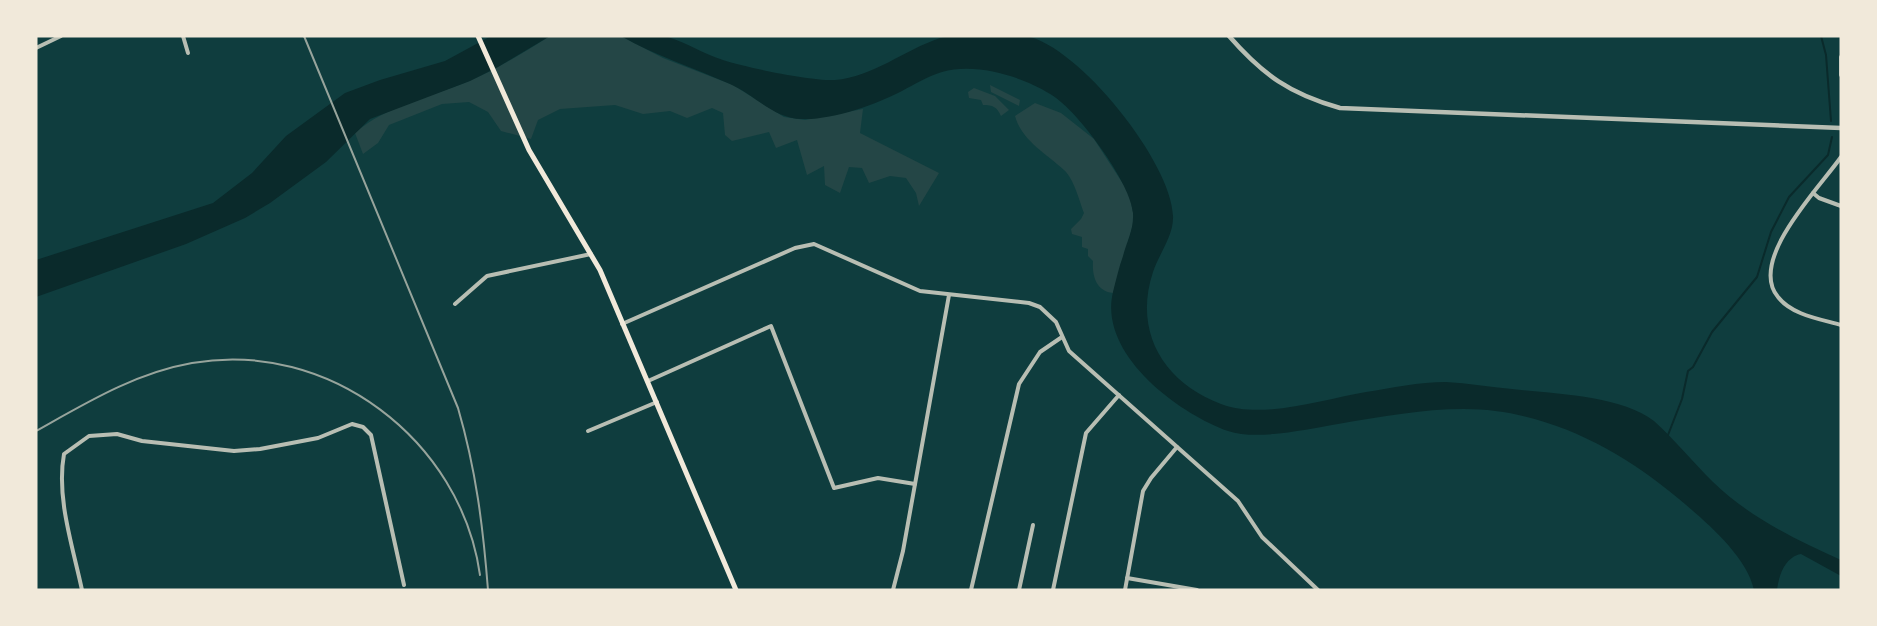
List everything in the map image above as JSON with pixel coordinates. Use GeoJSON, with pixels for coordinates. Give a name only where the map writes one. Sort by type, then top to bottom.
{"type":"FeatureCollection","features":[{"type":"Feature","properties":{"kind":"main road"},"geometry":{"type":"LineString","coordinates":[[478,36],[529,150],[592,254],[658,402],[736,590]]}},
{"type":"Feature","properties":{"kind":"street"},"geometry":{"type":"LineString","coordinates":[[36,48],[61,36]]}},
{"type":"Feature","properties":{"kind":"street"},"geometry":{"type":"LineString","coordinates":[[183,36],[188,52]]}},
{"type":"Feature","properties":{"kind":"street"},"geometry":{"type":"LineString","coordinates":[[1230,36],[1251,61],[1282,86],[1299,95],[1340,108],[1841,128]]}},
{"type":"Feature","properties":{"kind":"street"},"geometry":{"type":"LineString","coordinates":[[1841,57],[1841,75]]}},
{"type":"Feature","properties":{"kind":"street"},"geometry":{"type":"LineString","coordinates":[[1841,157],[1803,204],[1781,239],[1774,260],[1771,284],[1777,297],[1786,304],[1804,314],[1841,325]]}},
{"type":"Feature","properties":{"kind":"street"},"geometry":{"type":"LineString","coordinates":[[1813,193],[1819,198],[1841,206]]}},
{"type":"Feature","properties":{"kind":"street"},"geometry":{"type":"LineString","coordinates":[[622,324],[795,248],[814,244],[849,258],[903,285],[920,290],[949,295],[1029,303],[1040,307],[1056,322],[1069,351],[1238,502],[1262,537],[1318,590]]}},
{"type":"Feature","properties":{"kind":"street"},"geometry":{"type":"LineString","coordinates":[[454,304],[487,276],[592,254]]}},
{"type":"Feature","properties":{"kind":"street"},"geometry":{"type":"LineString","coordinates":[[893,590],[915,484],[949,295]]}},
{"type":"Feature","properties":{"kind":"street"},"geometry":{"type":"LineString","coordinates":[[648,381],[772,326],[834,488],[878,478],[915,484]]}},
{"type":"Feature","properties":{"kind":"street"},"geometry":{"type":"LineString","coordinates":[[971,590],[1019,384],[1040,352],[1062,337]]}},
{"type":"Feature","properties":{"kind":"street"},"geometry":{"type":"LineString","coordinates":[[1053,590],[1086,433],[1119,395]]}},
{"type":"Feature","properties":{"kind":"street"},"geometry":{"type":"LineString","coordinates":[[588,431],[658,402]]}},
{"type":"Feature","properties":{"kind":"street"},"geometry":{"type":"LineString","coordinates":[[82,590],[67,518],[61,473],[64,454],[89,436],[117,434],[142,441],[234,451],[260,449],[318,438],[352,424],[363,427],[371,436],[404,585]]}},
{"type":"Feature","properties":{"kind":"street"},"geometry":{"type":"LineString","coordinates":[[1125,590],[1143,491],[1177,447]]}},
{"type":"Feature","properties":{"kind":"street"},"geometry":{"type":"LineString","coordinates":[[1019,590],[1033,525]]}},
{"type":"Feature","properties":{"kind":"street"},"geometry":{"type":"LineString","coordinates":[[1127,578],[1197,590]]}},
{"type":"Feature","properties":{"kind":"shaded area"},"geometry":{"type":"Polygon","coordinates":[[[651,35],[668,37],[716,58],[734,63],[824,80],[849,78],[862,74],[927,43],[946,37],[1019,35],[1047,44],[1071,61],[1096,83],[1119,110],[1140,138],[1157,167],[1169,193],[1173,223],[1169,237],[1153,272],[1148,294],[1147,315],[1151,335],[1158,353],[1169,369],[1201,395],[1221,404],[1238,408],[1255,410],[1274,409],[1294,407],[1366,392],[1446,382],[1566,394],[1623,406],[1640,412],[1654,421],[1713,482],[1757,517],[1790,536],[1841,560],[1841,576],[1801,554],[1795,556],[1787,563],[1779,578],[1777,590],[1754,590],[1750,577],[1743,565],[1724,540],[1656,480],[1606,448],[1579,435],[1523,416],[1494,411],[1464,409],[1432,410],[1297,431],[1253,435],[1228,431],[1187,410],[1146,378],[1130,358],[1118,337],[1112,315],[1113,292],[1133,219],[1130,201],[1124,186],[1105,154],[1071,111],[1054,96],[1029,83],[986,70],[952,70],[932,76],[854,111],[814,119],[792,118],[774,111],[730,84],[661,56],[621,36],[651,35]]]}},
{"type":"Feature","properties":{"kind":"shaded area"},"geometry":{"type":"Polygon","coordinates":[[[491,36],[550,36],[498,67],[470,81],[370,119],[326,162],[270,203],[245,218],[186,244],[36,297],[36,260],[213,203],[252,173],[286,136],[345,93],[380,80],[445,61],[491,36]]]}},
{"type":"Feature","properties":{"kind":"shaded area"},"geometry":{"type":"Polygon","coordinates":[[[550,36],[621,36],[663,58],[733,85],[784,117],[805,120],[863,109],[860,133],[939,173],[919,206],[916,193],[906,178],[890,176],[869,183],[862,168],[849,167],[840,193],[825,185],[824,166],[807,175],[797,140],[776,148],[769,132],[732,141],[725,135],[723,113],[712,108],[687,118],[670,111],[643,114],[615,105],[560,109],[538,120],[531,139],[501,131],[488,112],[469,102],[442,104],[389,125],[378,143],[363,154],[355,133],[367,124],[394,109],[480,76],[550,36]]]}},
{"type":"Feature","properties":{"kind":"shaded area"},"geometry":{"type":"Polygon","coordinates":[[[990,85],[1020,100],[1019,106],[991,92],[990,85]]]}},
{"type":"Feature","properties":{"kind":"shaded area"},"geometry":{"type":"Polygon","coordinates":[[[974,88],[995,96],[1009,110],[1001,116],[994,107],[983,105],[981,100],[969,98],[968,92],[974,88]]]}},
{"type":"Feature","properties":{"kind":"shaded area"},"geometry":{"type":"Polygon","coordinates":[[[1035,103],[1061,113],[1094,139],[1129,193],[1133,212],[1133,225],[1113,293],[1107,292],[1096,282],[1093,272],[1093,261],[1088,256],[1088,249],[1082,247],[1082,237],[1072,234],[1071,229],[1084,213],[1071,179],[1064,170],[1029,140],[1018,125],[1015,116],[1035,103]]]}},
{"type":"Feature","properties":{"kind":"waterway"},"geometry":{"type":"LineString","coordinates":[[1821,36],[1826,55],[1831,121]]}},
{"type":"Feature","properties":{"kind":"waterway"},"geometry":{"type":"LineString","coordinates":[[1668,435],[1682,399],[1688,371],[1693,367],[1712,332],[1757,277],[1771,232],[1789,197],[1828,155],[1832,137]]}},
{"type":"Feature","properties":{"kind":"railway"},"geometry":{"type":"LineString","coordinates":[[304,36],[458,408],[470,454],[478,498],[488,590]]}},
{"type":"Feature","properties":{"kind":"railway"},"geometry":{"type":"LineString","coordinates":[[36,431],[111,390],[171,368],[192,363],[243,360],[292,367],[338,384],[380,409],[416,442],[446,482],[468,526],[480,575]]}}]}
